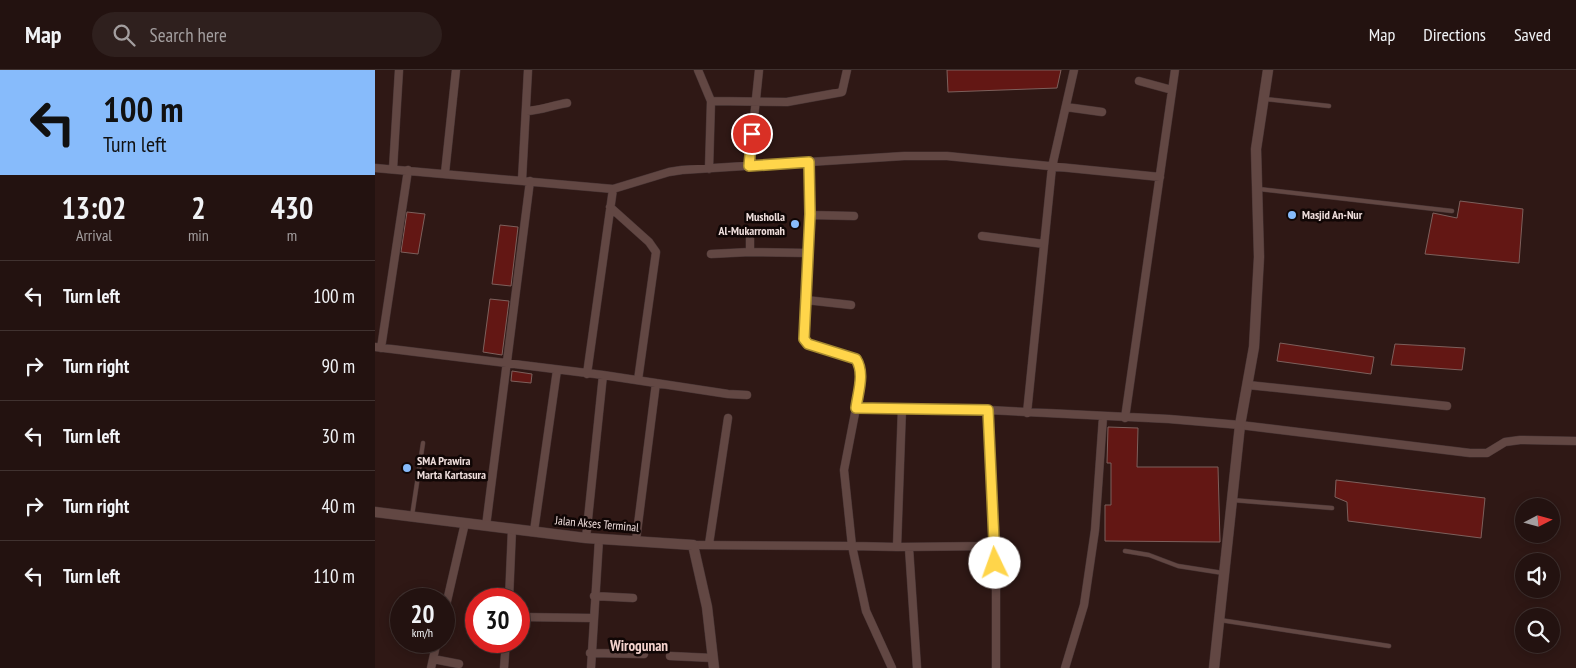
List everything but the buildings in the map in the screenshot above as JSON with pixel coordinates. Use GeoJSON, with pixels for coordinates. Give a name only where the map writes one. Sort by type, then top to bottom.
{"type":"FeatureCollection","features":[{"type":"Feature","properties":{"kind":"street"},"geometry":{"type":"LineString","coordinates":[[393,169],[399,70]]}},
{"type":"Feature","properties":{"kind":"street"},"geometry":{"type":"LineString","coordinates":[[445,173],[456,70]]}},
{"type":"Feature","properties":{"kind":"street"},"geometry":{"type":"LineString","coordinates":[[521,180],[528,70]]}},
{"type":"Feature","properties":{"kind":"street"},"geometry":{"type":"LineString","coordinates":[[698,70],[711,101],[709,169]]}},
{"type":"Feature","properties":{"kind":"street"},"geometry":{"type":"LineString","coordinates":[[749,166],[759,70]]}},
{"type":"Feature","properties":{"kind":"street"},"geometry":{"type":"LineString","coordinates":[[711,101],[787,102],[842,92],[847,70]]}},
{"type":"Feature","properties":{"kind":"street"},"geometry":{"type":"LineString","coordinates":[[1027,413],[1052,167],[1074,70]]}},
{"type":"Feature","properties":{"kind":"street"},"geometry":{"type":"LineString","coordinates":[[1125,418],[1175,70]]}},
{"type":"Feature","properties":{"kind":"street"},"geometry":{"type":"LineString","coordinates":[[1214,668],[1240,425],[1248,385],[1259,284],[1256,149],[1268,70]]}},
{"type":"Feature","properties":{"kind":"street"},"geometry":{"type":"LineString","coordinates":[[1139,81],[1172,90]]}},
{"type":"Feature","properties":{"kind":"street"},"geometry":{"type":"LineString","coordinates":[[526,111],[538,111],[547,106],[567,103]]}},
{"type":"Feature","properties":{"kind":"street"},"geometry":{"type":"LineString","coordinates":[[1066,107],[1102,112]]}},
{"type":"Feature","properties":{"kind":"street"},"geometry":{"type":"LineString","coordinates":[[375,168],[613,190],[669,172],[809,162],[947,156],[1160,177]]}},
{"type":"Feature","properties":{"kind":"street"},"geometry":{"type":"LineString","coordinates":[[809,162],[810,214],[805,342],[849,355],[856,359],[861,366],[856,408],[844,470],[848,546],[866,611],[892,668]]}},
{"type":"Feature","properties":{"kind":"street"},"geometry":{"type":"LineString","coordinates":[[407,170],[378,347],[747,395]]}},
{"type":"Feature","properties":{"kind":"street"},"geometry":{"type":"LineString","coordinates":[[486,526],[530,181]]}},
{"type":"Feature","properties":{"kind":"street"},"geometry":{"type":"LineString","coordinates":[[587,374],[613,190]]}},
{"type":"Feature","properties":{"kind":"street"},"geometry":{"type":"LineString","coordinates":[[610,206],[649,242],[656,252],[638,380]]}},
{"type":"Feature","properties":{"kind":"street"},"geometry":{"type":"LineString","coordinates":[[810,214],[853,216]]}},
{"type":"Feature","properties":{"kind":"street"},"geometry":{"type":"LineString","coordinates":[[750,235],[751,252]]}},
{"type":"Feature","properties":{"kind":"street"},"geometry":{"type":"LineString","coordinates":[[982,236],[1044,244]]}},
{"type":"Feature","properties":{"kind":"street"},"geometry":{"type":"LineString","coordinates":[[711,254],[751,252],[809,253]]}},
{"type":"Feature","properties":{"kind":"street"},"geometry":{"type":"LineString","coordinates":[[806,300],[851,305]]}},
{"type":"Feature","properties":{"kind":"street"},"geometry":{"type":"LineString","coordinates":[[534,532],[557,370]]}},
{"type":"Feature","properties":{"kind":"street"},"geometry":{"type":"LineString","coordinates":[[586,538],[603,375]]}},
{"type":"Feature","properties":{"kind":"street"},"geometry":{"type":"LineString","coordinates":[[636,540],[656,383]]}},
{"type":"Feature","properties":{"kind":"street"},"geometry":{"type":"LineString","coordinates":[[1248,385],[1447,406]]}},
{"type":"Feature","properties":{"kind":"street"},"geometry":{"type":"LineString","coordinates":[[856,408],[988,410],[1240,425],[1470,453],[1487,453],[1505,442],[1576,441]]}},
{"type":"Feature","properties":{"kind":"street"},"geometry":{"type":"LineString","coordinates":[[897,547],[902,408]]}},
{"type":"Feature","properties":{"kind":"street"},"geometry":{"type":"LineString","coordinates":[[988,410],[996,580],[996,668]]}},
{"type":"Feature","properties":{"kind":"street"},"geometry":{"type":"LineString","coordinates":[[1065,668],[1084,605],[1095,530],[1103,417]]}},
{"type":"Feature","properties":{"kind":"street"},"geometry":{"type":"LineString","coordinates":[[709,544],[728,418]]}},
{"type":"Feature","properties":{"kind":"street","name":"Jalan Akses Terminal"},"geometry":{"type":"LineString","coordinates":[[375,512],[586,538],[693,545]]}},
{"type":"Feature","properties":{"kind":"street"},"geometry":{"type":"LineString","coordinates":[[450,588],[465,523]]}},
{"type":"Feature","properties":{"kind":"street"},"geometry":{"type":"LineString","coordinates":[[509,588],[512,529]]}},
{"type":"Feature","properties":{"kind":"street"},"geometry":{"type":"LineString","coordinates":[[591,668],[592,618],[599,539]]}},
{"type":"Feature","properties":{"kind":"street"},"geometry":{"type":"LineString","coordinates":[[670,656],[713,663],[707,607],[693,545],[909,548],[993,546]]}},
{"type":"Feature","properties":{"kind":"street"},"geometry":{"type":"LineString","coordinates":[[909,548],[917,668]]}},
{"type":"Feature","properties":{"kind":"street"},"geometry":{"type":"LineString","coordinates":[[594,596],[633,598]]}},
{"type":"Feature","properties":{"kind":"street"},"geometry":{"type":"LineString","coordinates":[[530,617],[592,618]]}},
{"type":"Feature","properties":{"kind":"street"},"geometry":{"type":"LineString","coordinates":[[431,668],[434,653]]}},
{"type":"Feature","properties":{"kind":"street"},"geometry":{"type":"LineString","coordinates":[[504,668],[505,653]]}},
{"type":"Feature","properties":{"kind":"street"},"geometry":{"type":"LineString","coordinates":[[590,653],[644,654]]}},
{"type":"Feature","properties":{"kind":"street"},"geometry":{"type":"LineString","coordinates":[[433,659],[459,664]]}},
{"type":"Feature","properties":{"kind":"lane"},"geometry":{"type":"LineString","coordinates":[[1263,98],[1329,106]]}},
{"type":"Feature","properties":{"kind":"lane"},"geometry":{"type":"LineString","coordinates":[[1257,189],[1452,211]]}},
{"type":"Feature","properties":{"kind":"lane"},"geometry":{"type":"LineString","coordinates":[[412,516],[423,443]]}},
{"type":"Feature","properties":{"kind":"lane"},"geometry":{"type":"LineString","coordinates":[[1233,500],[1332,508]]}},
{"type":"Feature","properties":{"kind":"lane"},"geometry":{"type":"LineString","coordinates":[[1125,551],[1149,555],[1177,566],[1225,573]]}},
{"type":"Feature","properties":{"kind":"lane"},"geometry":{"type":"LineString","coordinates":[[1220,620],[1389,646]]}},
{"type":"Feature","properties":{"kind":"place","name":"Masjid An-Nur"},"geometry":{"type":"Point","coordinates":[1292,215]}},
{"type":"Feature","properties":{"kind":"place","name":"Musholla Al-Mukarromah"},"geometry":{"type":"Point","coordinates":[795,224]}},
{"type":"Feature","properties":{"kind":"place","name":"SMA Prawira Marta Kartasura"},"geometry":{"type":"Point","coordinates":[407,468]}},
{"type":"Feature","properties":{"kind":"district","name":"Wirogunan"},"geometry":{"type":"Point","coordinates":[639,646]}},
{"type":"Feature","properties":{"kind":"route"},"geometry":{"type":"LineString","coordinates":[[752,134],[749,166],[809,162],[810,214],[804,339],[808,344],[849,355],[856,359],[861,366],[861,377],[856,408],[988,410],[995,563]]}}]}
